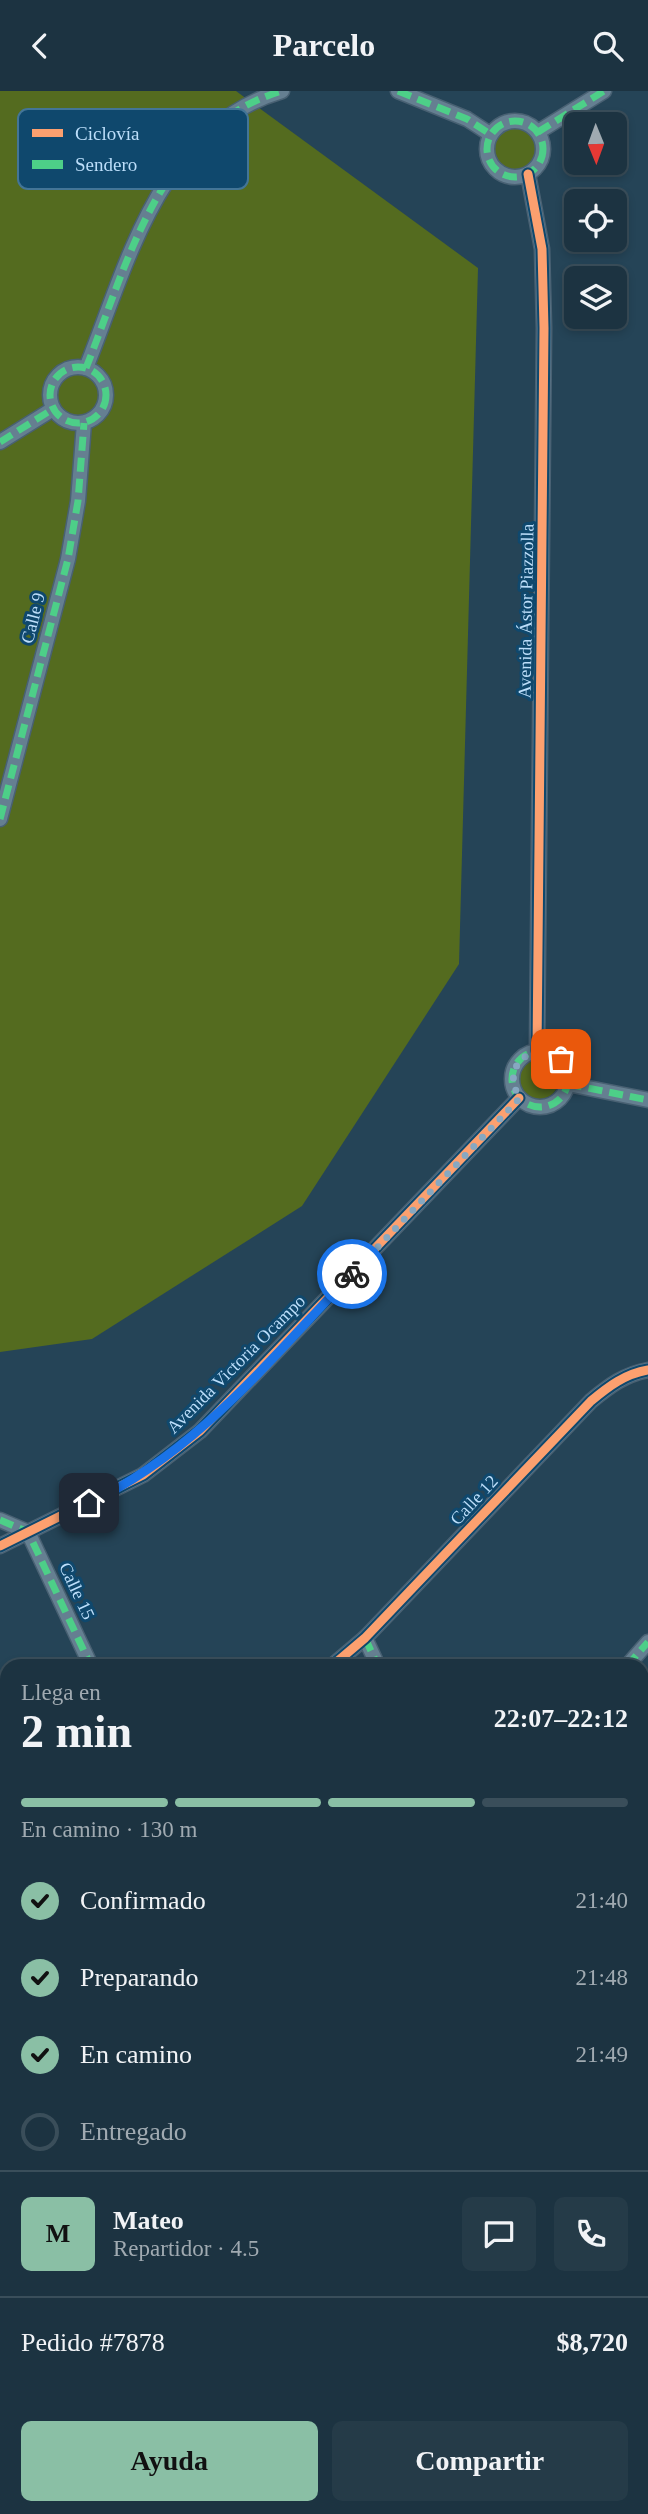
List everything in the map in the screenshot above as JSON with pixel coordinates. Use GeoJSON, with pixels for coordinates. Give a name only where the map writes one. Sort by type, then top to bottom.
{"type":"FeatureCollection","features":[{"type":"Feature","properties":{"kind":"street"},"geometry":{"type":"LineString","coordinates":[[240,109],[282,91]]}},
{"type":"Feature","properties":{"kind":"street"},"geometry":{"type":"LineString","coordinates":[[398,91],[454,113],[490,134]]}},
{"type":"Feature","properties":{"kind":"street"},"geometry":{"type":"LineString","coordinates":[[538,132],[604,91]]}},
{"type":"Feature","properties":{"kind":"street"},"geometry":{"type":"LineString","coordinates":[[512,121],[531,125],[538,132],[543,150],[541,160],[528,174],[509,176],[494,167],[487,151],[490,134],[496,128],[512,121]]}},
{"type":"Feature","properties":{"kind":"street","name":"Avenida Ástor Piazzolla"},"geometry":{"type":"LineString","coordinates":[[528,174],[542,249],[544,328],[537,1051]]}},
{"type":"Feature","properties":{"kind":"street"},"geometry":{"type":"LineString","coordinates":[[86,368],[145,219],[162,189]]}},
{"type":"Feature","properties":{"kind":"street"},"geometry":{"type":"LineString","coordinates":[[72,367],[86,368],[99,376],[106,394],[100,412],[84,422],[66,421],[53,409],[49,392],[57,376],[72,367]]}},
{"type":"Feature","properties":{"kind":"street"},"geometry":{"type":"LineString","coordinates":[[0,442],[53,409]]}},
{"type":"Feature","properties":{"kind":"street","name":"Calle 9"},"geometry":{"type":"LineString","coordinates":[[0,819],[68,559],[78,501],[84,422]]}},
{"type":"Feature","properties":{"kind":"street"},"geometry":{"type":"LineString","coordinates":[[546,1051],[561,1059],[569,1075],[568,1084],[560,1099],[544,1107],[527,1104],[520,1098],[512,1082],[515,1065],[528,1053],[546,1051]]}},
{"type":"Feature","properties":{"kind":"street"},"geometry":{"type":"LineString","coordinates":[[568,1084],[648,1100]]}},
{"type":"Feature","properties":{"kind":"street","name":"Avenida Victoria Ocampo"},"geometry":{"type":"LineString","coordinates":[[0,1546],[143,1475],[201,1431],[520,1098]]}},
{"type":"Feature","properties":{"kind":"street","name":"Calle 12"},"geometry":{"type":"LineString","coordinates":[[340,1659],[365,1638],[591,1401],[611,1384],[634,1373],[648,1370]]}},
{"type":"Feature","properties":{"kind":"street"},"geometry":{"type":"LineString","coordinates":[[0,1520],[28,1532]]}},
{"type":"Feature","properties":{"kind":"street","name":"Calle 15"},"geometry":{"type":"LineString","coordinates":[[28,1532],[88,1659]]}},
{"type":"Feature","properties":{"kind":"street"},"geometry":{"type":"LineString","coordinates":[[365,1638],[375,1659]]}},
{"type":"Feature","properties":{"kind":"street"},"geometry":{"type":"LineString","coordinates":[[632,1659],[648,1642]]}},
{"type":"Feature","properties":{"kind":"green space"},"geometry":{"type":"Polygon","coordinates":[[[0,91],[236,91],[478,268],[459,964],[302,1206],[92,1339],[0,1352],[0,91]]]}},
{"type":"Feature","properties":{"kind":"green space"},"geometry":{"type":"Polygon","coordinates":[[[515,128],[530,134],[536,149],[530,164],[515,170],[500,164],[494,149],[500,134],[515,128]]]}},
{"type":"Feature","properties":{"kind":"green space"},"geometry":{"type":"Polygon","coordinates":[[[539,1059],[553,1065],[559,1079],[553,1093],[539,1099],[525,1093],[519,1079],[525,1065],[539,1059]]]}},
{"type":"Feature","properties":{"kind":"marked path"},"geometry":{"type":"LineString","coordinates":[[240,109],[282,91]]}},
{"type":"Feature","properties":{"kind":"marked path"},"geometry":{"type":"LineString","coordinates":[[398,91],[467,119],[490,134]]}},
{"type":"Feature","properties":{"kind":"marked path"},"geometry":{"type":"LineString","coordinates":[[538,132],[604,91]]}},
{"type":"Feature","properties":{"kind":"marked path"},"geometry":{"type":"LineString","coordinates":[[515,121],[526,123],[535,129],[541,138],[543,149],[541,160],[535,169],[526,175],[515,177],[504,175],[495,169],[489,160],[487,149],[489,138],[495,129],[504,123],[515,121]]}},
{"type":"Feature","properties":{"kind":"marked path"},"geometry":{"type":"LineString","coordinates":[[86,368],[134,244],[163,189]]}},
{"type":"Feature","properties":{"kind":"marked path"},"geometry":{"type":"LineString","coordinates":[[78,367],[89,369],[98,375],[104,384],[106,395],[104,406],[98,415],[89,421],[78,423],[67,421],[58,415],[52,406],[50,395],[52,384],[58,375],[67,369],[78,367]]}},
{"type":"Feature","properties":{"kind":"marked path"},"geometry":{"type":"LineString","coordinates":[[0,442],[53,409]]}},
{"type":"Feature","properties":{"kind":"marked path"},"geometry":{"type":"LineString","coordinates":[[0,819],[68,559],[78,501],[84,423]]}},
{"type":"Feature","properties":{"kind":"marked path"},"geometry":{"type":"LineString","coordinates":[[535,1051],[545,1051],[560,1059],[566,1068],[568,1079],[566,1090],[560,1099],[545,1107],[535,1107],[517,1095],[512,1084],[512,1074],[524,1056],[535,1051]]}},
{"type":"Feature","properties":{"kind":"marked path"},"geometry":{"type":"LineString","coordinates":[[568,1084],[648,1100]]}},
{"type":"Feature","properties":{"kind":"marked path"},"geometry":{"type":"LineString","coordinates":[[0,1520],[28,1532],[88,1659]]}},
{"type":"Feature","properties":{"kind":"marked path"},"geometry":{"type":"LineString","coordinates":[[365,1638],[375,1659]]}},
{"type":"Feature","properties":{"kind":"marked path"},"geometry":{"type":"LineString","coordinates":[[633,1659],[648,1642]]}},
{"type":"Feature","properties":{"kind":"cycle path"},"geometry":{"type":"LineString","coordinates":[[528,174],[542,249],[544,328],[537,1051]]}},
{"type":"Feature","properties":{"kind":"cycle path"},"geometry":{"type":"LineString","coordinates":[[0,1546],[143,1475],[200,1431],[519,1098]]}},
{"type":"Feature","properties":{"kind":"cycle path"},"geometry":{"type":"LineString","coordinates":[[340,1659],[365,1638],[591,1401],[618,1381],[648,1370]]}},
{"type":"Feature","properties":{"kind":"way so far"},"geometry":{"type":"LineString","coordinates":[[352,1274],[520,1098],[514,1091],[512,1073],[521,1058],[528,1053],[546,1051],[561,1059]]}},
{"type":"Feature","properties":{"kind":"route"},"geometry":{"type":"LineString","coordinates":[[89,1503],[143,1475],[201,1431],[352,1274]]}}]}
